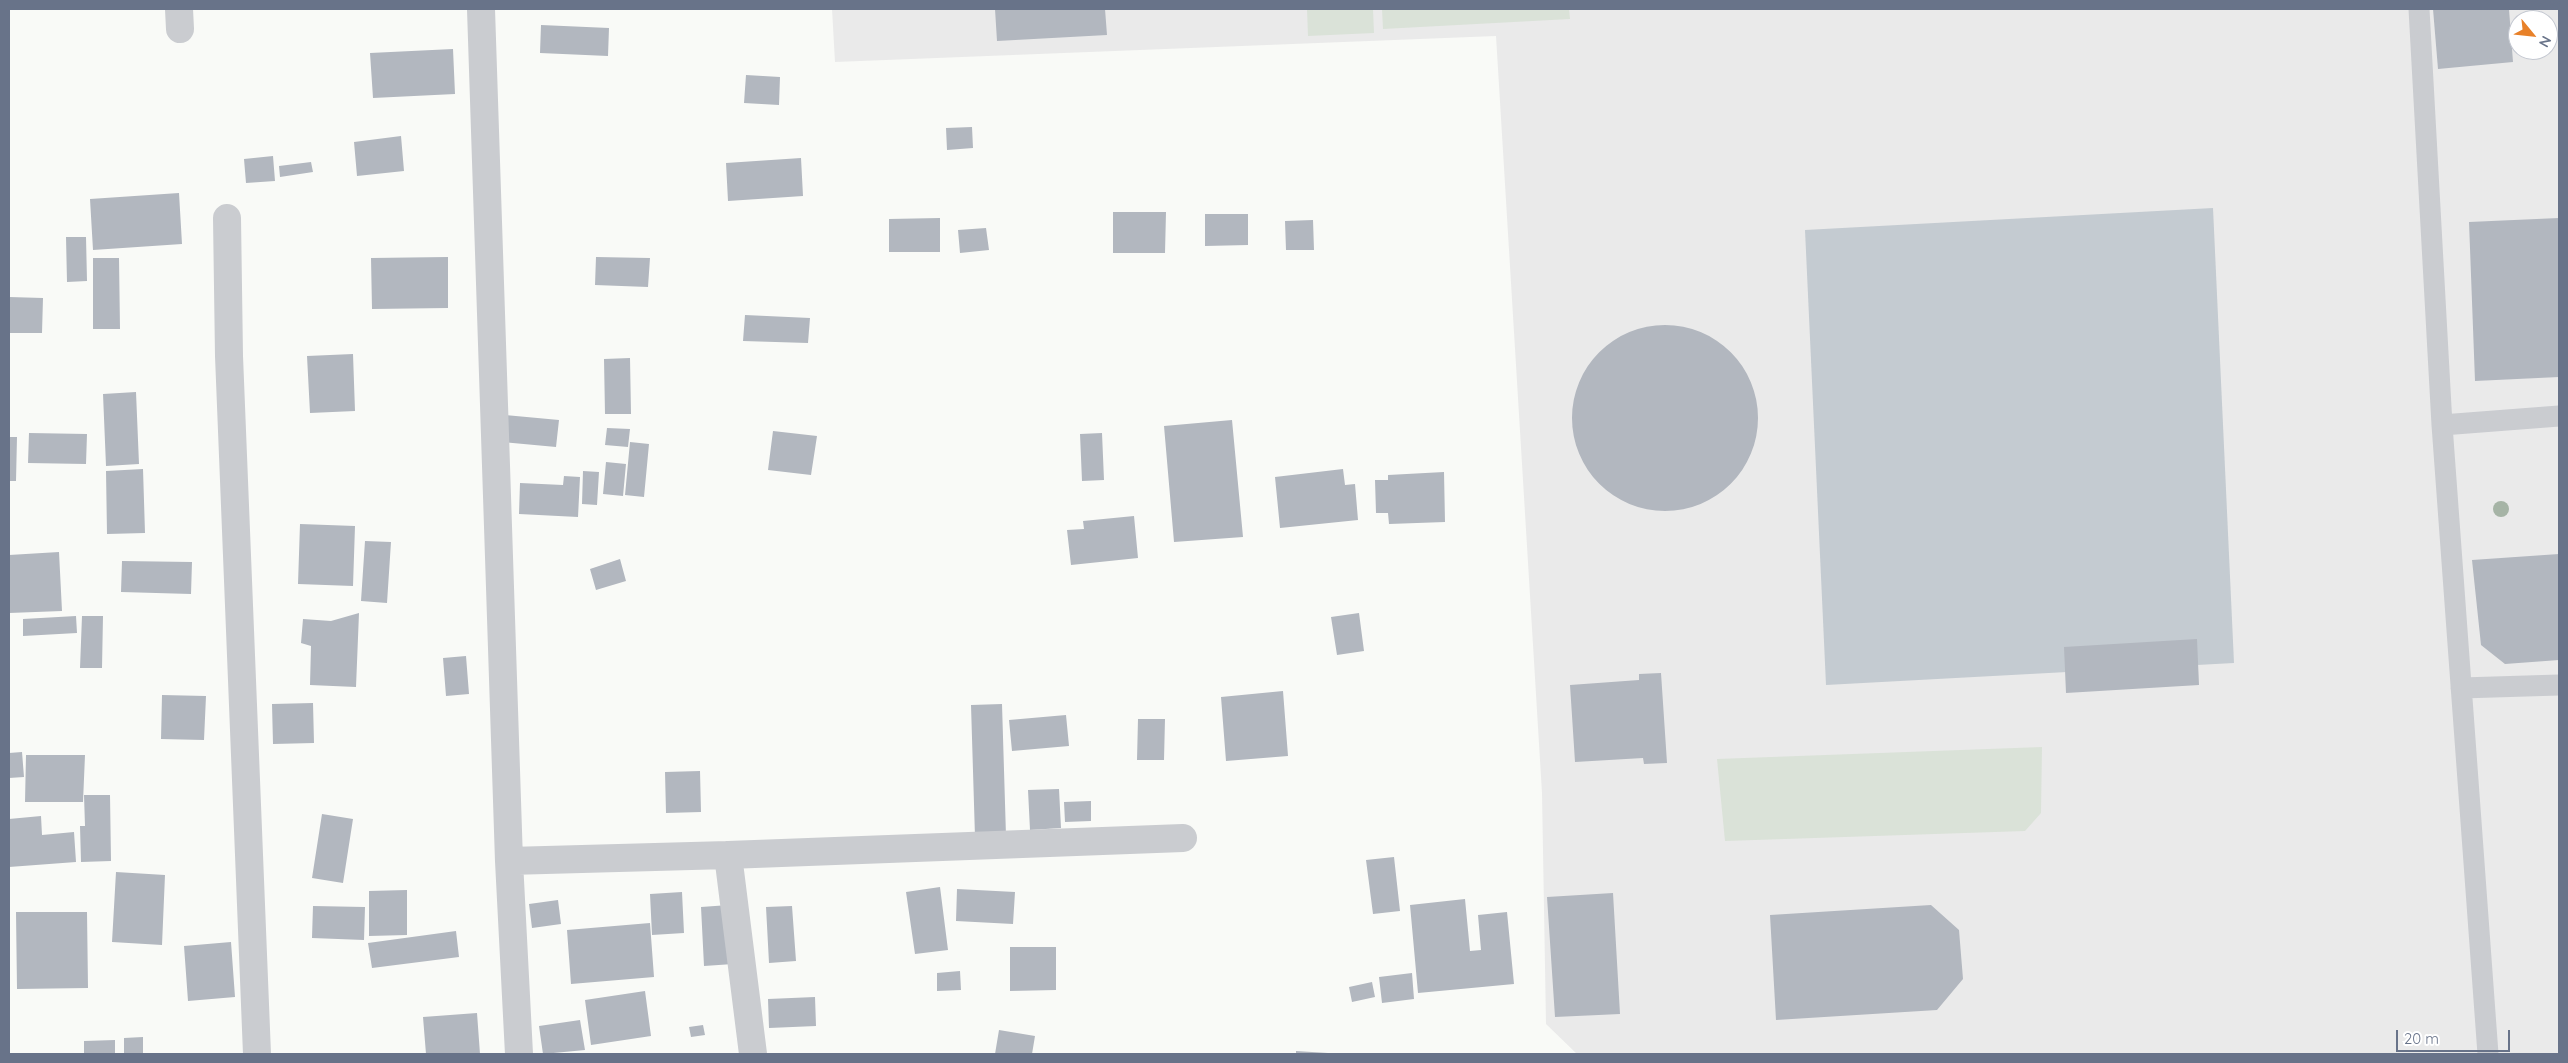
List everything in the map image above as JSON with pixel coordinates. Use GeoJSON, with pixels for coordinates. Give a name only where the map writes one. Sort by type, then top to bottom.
{"type":"FeatureCollection","features":[{"type":"Feature","properties":{"kind":"street"},"geometry":{"type":"LineString","coordinates":[[481,9],[509,861],[519,1054]]}},
{"type":"Feature","properties":{"kind":"street"},"geometry":{"type":"LineString","coordinates":[[227,218],[229,356],[257,1054]]}},
{"type":"Feature","properties":{"kind":"street"},"geometry":{"type":"LineString","coordinates":[[509,861],[1183,838]]}},
{"type":"Feature","properties":{"kind":"street"},"geometry":{"type":"LineString","coordinates":[[728,855],[753,1054]]}},
{"type":"Feature","properties":{"kind":"lane"},"geometry":{"type":"LineString","coordinates":[[2419,9],[2442,425],[2488,1054]]}},
{"type":"Feature","properties":{"kind":"lane"},"geometry":{"type":"LineString","coordinates":[[2442,425],[2559,416]]}},
{"type":"Feature","properties":{"kind":"lane"},"geometry":{"type":"LineString","coordinates":[[2461,688],[2559,685]]}},
{"type":"Feature","properties":{"kind":"shaded area"},"geometry":{"type":"Polygon","coordinates":[[[832,9],[2559,9],[2559,1054],[1577,1054],[1546,1024],[1542,793],[1496,36],[835,62],[832,9]]]}},
{"type":"Feature","properties":{"kind":"shaded area"},"geometry":{"type":"Polygon","coordinates":[[[1307,9],[1373,9],[1374,33],[1308,36],[1307,9]]]}},
{"type":"Feature","properties":{"kind":"shaded area"},"geometry":{"type":"Polygon","coordinates":[[[1382,9],[1569,9],[1570,19],[1383,29],[1382,9]]]}},
{"type":"Feature","properties":{"kind":"shaded area"},"geometry":{"type":"Polygon","coordinates":[[[2213,208],[2234,663],[1826,685],[1805,230],[2213,208]]]}},
{"type":"Feature","properties":{"kind":"shaded area"},"geometry":{"type":"Polygon","coordinates":[[[2042,747],[2041,813],[2025,831],[1725,841],[1717,759],[2042,747]]]}},
{"type":"Feature","properties":{"kind":"building"},"geometry":{"type":"Polygon","coordinates":[[[995,9],[1105,9],[1107,35],[997,41],[995,9]]]}},
{"type":"Feature","properties":{"kind":"building"},"geometry":{"type":"Polygon","coordinates":[[[2433,9],[2509,9],[2508,60],[2513,60],[2513,62],[2438,69],[2433,9]]]}},
{"type":"Feature","properties":{"kind":"building"},"geometry":{"type":"Polygon","coordinates":[[[541,25],[609,28],[608,56],[540,53],[541,25]]]}},
{"type":"Feature","properties":{"kind":"building"},"geometry":{"type":"Polygon","coordinates":[[[453,49],[455,94],[373,98],[370,53],[453,49]]]}},
{"type":"Feature","properties":{"kind":"building"},"geometry":{"type":"Polygon","coordinates":[[[746,75],[780,77],[779,105],[744,103],[746,75]]]}},
{"type":"Feature","properties":{"kind":"building"},"geometry":{"type":"Polygon","coordinates":[[[972,127],[973,148],[947,150],[946,128],[972,127]]]}},
{"type":"Feature","properties":{"kind":"building"},"geometry":{"type":"Polygon","coordinates":[[[401,136],[404,171],[357,176],[354,142],[401,136]]]}},
{"type":"Feature","properties":{"kind":"building"},"geometry":{"type":"Polygon","coordinates":[[[273,156],[275,181],[246,183],[244,159],[273,156]]]}},
{"type":"Feature","properties":{"kind":"building"},"geometry":{"type":"Polygon","coordinates":[[[801,158],[803,196],[728,201],[726,163],[801,158]]]}},
{"type":"Feature","properties":{"kind":"building"},"geometry":{"type":"Polygon","coordinates":[[[311,162],[313,172],[280,177],[279,166],[311,162]]]}},
{"type":"Feature","properties":{"kind":"building"},"geometry":{"type":"Polygon","coordinates":[[[179,193],[182,244],[93,250],[90,199],[179,193]]]}},
{"type":"Feature","properties":{"kind":"building"},"geometry":{"type":"Polygon","coordinates":[[[1113,212],[1166,212],[1165,253],[1113,253],[1113,212]]]}},
{"type":"Feature","properties":{"kind":"building"},"geometry":{"type":"Polygon","coordinates":[[[1205,214],[1248,214],[1248,245],[1205,246],[1205,214]]]}},
{"type":"Feature","properties":{"kind":"building"},"geometry":{"type":"Polygon","coordinates":[[[940,218],[940,252],[889,252],[889,219],[940,218]]]}},
{"type":"Feature","properties":{"kind":"building"},"geometry":{"type":"Polygon","coordinates":[[[2559,218],[2559,377],[2475,381],[2469,222],[2559,218]]]}},
{"type":"Feature","properties":{"kind":"building"},"geometry":{"type":"Polygon","coordinates":[[[1313,220],[1314,250],[1286,250],[1285,221],[1313,220]]]}},
{"type":"Feature","properties":{"kind":"building"},"geometry":{"type":"Polygon","coordinates":[[[986,228],[989,250],[960,253],[958,230],[986,228]]]}},
{"type":"Feature","properties":{"kind":"building"},"geometry":{"type":"Polygon","coordinates":[[[66,237],[86,237],[87,281],[67,282],[66,237]]]}},
{"type":"Feature","properties":{"kind":"building"},"geometry":{"type":"Polygon","coordinates":[[[448,257],[448,308],[372,309],[371,258],[448,257]]]}},
{"type":"Feature","properties":{"kind":"building"},"geometry":{"type":"Polygon","coordinates":[[[596,257],[650,258],[648,287],[595,285],[596,257]]]}},
{"type":"Feature","properties":{"kind":"building"},"geometry":{"type":"Polygon","coordinates":[[[93,258],[119,258],[120,329],[93,329],[93,258]]]}},
{"type":"Feature","properties":{"kind":"building"},"geometry":{"type":"Polygon","coordinates":[[[9,297],[43,298],[42,333],[9,333],[9,297]]]}},
{"type":"Feature","properties":{"kind":"building"},"geometry":{"type":"Polygon","coordinates":[[[745,315],[810,318],[808,343],[743,341],[745,315]]]}},
{"type":"Feature","properties":{"kind":"building"},"geometry":{"type":"Polygon","coordinates":[[[1665,325],[1701,332],[1731,352],[1751,382],[1758,418],[1751,454],[1731,484],[1701,504],[1665,511],[1629,504],[1599,484],[1579,454],[1572,418],[1579,382],[1599,352],[1629,332],[1665,325]]]}},
{"type":"Feature","properties":{"kind":"building"},"geometry":{"type":"Polygon","coordinates":[[[353,354],[355,411],[310,413],[307,356],[353,354]]]}},
{"type":"Feature","properties":{"kind":"building"},"geometry":{"type":"Polygon","coordinates":[[[630,358],[631,414],[605,414],[604,359],[630,358]]]}},
{"type":"Feature","properties":{"kind":"building"},"geometry":{"type":"Polygon","coordinates":[[[136,392],[139,464],[106,466],[103,394],[136,392]]]}},
{"type":"Feature","properties":{"kind":"building"},"geometry":{"type":"Polygon","coordinates":[[[505,415],[559,420],[556,447],[502,442],[505,415]]]}},
{"type":"Feature","properties":{"kind":"building"},"geometry":{"type":"Polygon","coordinates":[[[1232,420],[1243,537],[1174,542],[1164,426],[1232,420]]]}},
{"type":"Feature","properties":{"kind":"building"},"geometry":{"type":"Polygon","coordinates":[[[607,428],[630,429],[628,447],[605,445],[607,428]]]}},
{"type":"Feature","properties":{"kind":"building"},"geometry":{"type":"Polygon","coordinates":[[[773,431],[817,436],[811,475],[768,470],[773,431]]]}},
{"type":"Feature","properties":{"kind":"building"},"geometry":{"type":"Polygon","coordinates":[[[29,433],[87,434],[86,464],[28,463],[29,433]]]}},
{"type":"Feature","properties":{"kind":"building"},"geometry":{"type":"Polygon","coordinates":[[[1102,433],[1104,480],[1082,481],[1080,434],[1102,433]]]}},
{"type":"Feature","properties":{"kind":"building"},"geometry":{"type":"Polygon","coordinates":[[[9,437],[17,437],[16,481],[9,481],[9,437]]]}},
{"type":"Feature","properties":{"kind":"building"},"geometry":{"type":"Polygon","coordinates":[[[630,442],[649,444],[644,497],[625,495],[630,442]]]}},
{"type":"Feature","properties":{"kind":"building"},"geometry":{"type":"Polygon","coordinates":[[[606,462],[626,464],[623,496],[603,494],[606,462]]]}},
{"type":"Feature","properties":{"kind":"building"},"geometry":{"type":"Polygon","coordinates":[[[143,469],[145,533],[107,534],[106,471],[143,469]]]}},
{"type":"Feature","properties":{"kind":"building"},"geometry":{"type":"Polygon","coordinates":[[[1343,469],[1345,485],[1355,484],[1358,520],[1280,528],[1275,477],[1343,469]]]}},
{"type":"Feature","properties":{"kind":"building"},"geometry":{"type":"Polygon","coordinates":[[[583,471],[599,472],[597,505],[582,504],[583,471]]]}},
{"type":"Feature","properties":{"kind":"building"},"geometry":{"type":"Polygon","coordinates":[[[1444,472],[1445,522],[1389,524],[1388,513],[1376,513],[1375,480],[1388,480],[1388,475],[1444,472]]]}},
{"type":"Feature","properties":{"kind":"building"},"geometry":{"type":"Polygon","coordinates":[[[564,476],[580,477],[578,517],[519,514],[520,483],[563,485],[564,476]]]}},
{"type":"Feature","properties":{"kind":"building"},"geometry":{"type":"Polygon","coordinates":[[[1134,516],[1138,558],[1071,565],[1067,530],[1084,529],[1083,521],[1134,516]]]}},
{"type":"Feature","properties":{"kind":"building"},"geometry":{"type":"Polygon","coordinates":[[[300,524],[355,526],[353,586],[298,584],[300,524]]]}},
{"type":"Feature","properties":{"kind":"building"},"geometry":{"type":"Polygon","coordinates":[[[365,541],[391,542],[387,603],[361,601],[365,541]]]}},
{"type":"Feature","properties":{"kind":"building"},"geometry":{"type":"Polygon","coordinates":[[[59,552],[62,611],[9,613],[9,555],[59,552]]]}},
{"type":"Feature","properties":{"kind":"building"},"geometry":{"type":"Polygon","coordinates":[[[2559,554],[2559,660],[2505,664],[2481,645],[2472,560],[2559,554]]]}},
{"type":"Feature","properties":{"kind":"building"},"geometry":{"type":"Polygon","coordinates":[[[620,559],[626,581],[596,590],[590,569],[620,559]]]}},
{"type":"Feature","properties":{"kind":"building"},"geometry":{"type":"Polygon","coordinates":[[[122,561],[192,562],[191,594],[121,592],[122,561]]]}},
{"type":"Feature","properties":{"kind":"building"},"geometry":{"type":"Polygon","coordinates":[[[359,613],[356,687],[310,685],[311,646],[301,643],[303,619],[331,621],[359,613]]]}},
{"type":"Feature","properties":{"kind":"building"},"geometry":{"type":"Polygon","coordinates":[[[1359,613],[1364,651],[1337,655],[1331,617],[1359,613]]]}},
{"type":"Feature","properties":{"kind":"building"},"geometry":{"type":"Polygon","coordinates":[[[76,616],[77,633],[23,636],[23,619],[76,616]]]}},
{"type":"Feature","properties":{"kind":"building"},"geometry":{"type":"Polygon","coordinates":[[[82,616],[103,616],[102,668],[80,668],[82,616]]]}},
{"type":"Feature","properties":{"kind":"building"},"geometry":{"type":"Polygon","coordinates":[[[2197,639],[2199,685],[2066,693],[2064,647],[2197,639]]]}},
{"type":"Feature","properties":{"kind":"building"},"geometry":{"type":"Polygon","coordinates":[[[466,656],[469,694],[446,696],[443,658],[466,656]]]}},
{"type":"Feature","properties":{"kind":"building"},"geometry":{"type":"Polygon","coordinates":[[[1661,673],[1667,763],[1644,764],[1643,758],[1575,762],[1570,685],[1639,680],[1639,674],[1661,673]]]}},
{"type":"Feature","properties":{"kind":"building"},"geometry":{"type":"Polygon","coordinates":[[[1283,691],[1288,756],[1226,761],[1221,697],[1283,691]]]}},
{"type":"Feature","properties":{"kind":"building"},"geometry":{"type":"Polygon","coordinates":[[[162,695],[206,696],[204,740],[161,739],[162,695]]]}},
{"type":"Feature","properties":{"kind":"building"},"geometry":{"type":"Polygon","coordinates":[[[313,703],[314,743],[273,744],[272,704],[313,703]]]}},
{"type":"Feature","properties":{"kind":"building"},"geometry":{"type":"Polygon","coordinates":[[[1002,704],[1006,836],[975,837],[971,705],[1002,704]]]}},
{"type":"Feature","properties":{"kind":"building"},"geometry":{"type":"Polygon","coordinates":[[[1066,715],[1069,746],[1012,751],[1009,720],[1066,715]]]}},
{"type":"Feature","properties":{"kind":"building"},"geometry":{"type":"Polygon","coordinates":[[[1138,719],[1165,719],[1164,760],[1137,760],[1138,719]]]}},
{"type":"Feature","properties":{"kind":"building"},"geometry":{"type":"Polygon","coordinates":[[[22,752],[24,777],[9,778],[9,753],[22,752]]]}},
{"type":"Feature","properties":{"kind":"building"},"geometry":{"type":"Polygon","coordinates":[[[26,755],[85,755],[83,802],[25,802],[26,755]]]}},
{"type":"Feature","properties":{"kind":"building"},"geometry":{"type":"Polygon","coordinates":[[[700,771],[701,812],[666,813],[665,772],[700,771]]]}},
{"type":"Feature","properties":{"kind":"building"},"geometry":{"type":"Polygon","coordinates":[[[1059,789],[1061,828],[1030,830],[1028,790],[1059,789]]]}},
{"type":"Feature","properties":{"kind":"building"},"geometry":{"type":"Polygon","coordinates":[[[84,795],[110,795],[111,861],[81,862],[80,826],[85,826],[84,795]]]}},
{"type":"Feature","properties":{"kind":"building"},"geometry":{"type":"Polygon","coordinates":[[[1091,801],[1091,821],[1065,822],[1064,802],[1091,801]]]}},
{"type":"Feature","properties":{"kind":"building"},"geometry":{"type":"Polygon","coordinates":[[[322,814],[353,819],[343,883],[312,878],[322,814]]]}},
{"type":"Feature","properties":{"kind":"building"},"geometry":{"type":"Polygon","coordinates":[[[41,816],[42,835],[74,832],[76,862],[9,867],[9,819],[41,816]]]}},
{"type":"Feature","properties":{"kind":"building"},"geometry":{"type":"Polygon","coordinates":[[[1394,857],[1400,911],[1373,914],[1366,860],[1394,857]]]}},
{"type":"Feature","properties":{"kind":"building"},"geometry":{"type":"Polygon","coordinates":[[[116,872],[165,875],[162,945],[112,942],[116,872]]]}},
{"type":"Feature","properties":{"kind":"building"},"geometry":{"type":"Polygon","coordinates":[[[940,887],[948,950],[915,954],[906,892],[940,887]]]}},
{"type":"Feature","properties":{"kind":"building"},"geometry":{"type":"Polygon","coordinates":[[[957,889],[1015,892],[1013,924],[956,921],[957,889]]]}},
{"type":"Feature","properties":{"kind":"building"},"geometry":{"type":"Polygon","coordinates":[[[407,890],[407,935],[369,936],[369,891],[407,890]]]}},
{"type":"Feature","properties":{"kind":"building"},"geometry":{"type":"Polygon","coordinates":[[[682,892],[684,933],[652,935],[650,894],[682,892]]]}},
{"type":"Feature","properties":{"kind":"building"},"geometry":{"type":"Polygon","coordinates":[[[1613,893],[1620,1014],[1555,1017],[1547,897],[1613,893]]]}},
{"type":"Feature","properties":{"kind":"building"},"geometry":{"type":"Polygon","coordinates":[[[1465,899],[1470,951],[1481,950],[1478,915],[1507,912],[1514,984],[1418,993],[1410,905],[1465,899]]]}},
{"type":"Feature","properties":{"kind":"building"},"geometry":{"type":"Polygon","coordinates":[[[558,900],[561,924],[532,928],[529,904],[558,900]]]}},
{"type":"Feature","properties":{"kind":"building"},"geometry":{"type":"Polygon","coordinates":[[[729,905],[733,964],[704,966],[701,907],[729,905]]]}},
{"type":"Feature","properties":{"kind":"building"},"geometry":{"type":"Polygon","coordinates":[[[1931,905],[1959,930],[1963,979],[1937,1010],[1776,1020],[1770,915],[1931,905]]]}},
{"type":"Feature","properties":{"kind":"building"},"geometry":{"type":"Polygon","coordinates":[[[313,906],[365,907],[364,940],[312,938],[313,906]]]}},
{"type":"Feature","properties":{"kind":"building"},"geometry":{"type":"Polygon","coordinates":[[[792,906],[796,961],[769,963],[766,907],[792,906]]]}},
{"type":"Feature","properties":{"kind":"building"},"geometry":{"type":"Polygon","coordinates":[[[16,912],[87,912],[88,988],[17,989],[16,912]]]}},
{"type":"Feature","properties":{"kind":"building"},"geometry":{"type":"Polygon","coordinates":[[[650,923],[654,977],[571,984],[567,930],[650,923]]]}},
{"type":"Feature","properties":{"kind":"building"},"geometry":{"type":"Polygon","coordinates":[[[456,931],[459,957],[372,968],[368,943],[456,931]]]}},
{"type":"Feature","properties":{"kind":"building"},"geometry":{"type":"Polygon","coordinates":[[[231,942],[235,997],[188,1001],[184,946],[231,942]]]}},
{"type":"Feature","properties":{"kind":"building"},"geometry":{"type":"Polygon","coordinates":[[[1010,947],[1056,947],[1056,990],[1010,991],[1010,947]]]}},
{"type":"Feature","properties":{"kind":"building"},"geometry":{"type":"Polygon","coordinates":[[[960,971],[961,990],[937,991],[937,973],[960,971]]]}},
{"type":"Feature","properties":{"kind":"building"},"geometry":{"type":"Polygon","coordinates":[[[1412,973],[1414,999],[1382,1003],[1379,977],[1412,973]]]}},
{"type":"Feature","properties":{"kind":"building"},"geometry":{"type":"Polygon","coordinates":[[[1372,982],[1375,997],[1352,1002],[1349,987],[1372,982]]]}},
{"type":"Feature","properties":{"kind":"building"},"geometry":{"type":"Polygon","coordinates":[[[645,991],[651,1036],[591,1045],[585,1000],[645,991]]]}},
{"type":"Feature","properties":{"kind":"building"},"geometry":{"type":"Polygon","coordinates":[[[815,997],[816,1026],[769,1028],[768,999],[815,997]]]}},
{"type":"Feature","properties":{"kind":"building"},"geometry":{"type":"Polygon","coordinates":[[[477,1013],[480,1054],[426,1054],[423,1017],[477,1013]]]}},
{"type":"Feature","properties":{"kind":"building"},"geometry":{"type":"Polygon","coordinates":[[[580,1020],[585,1050],[543,1054],[539,1026],[580,1020]]]}},
{"type":"Feature","properties":{"kind":"building"},"geometry":{"type":"Polygon","coordinates":[[[703,1025],[705,1035],[691,1037],[689,1027],[703,1025]]]}},
{"type":"Feature","properties":{"kind":"building"},"geometry":{"type":"Polygon","coordinates":[[[999,1030],[1035,1036],[1032,1054],[995,1054],[999,1030]]]}},
{"type":"Feature","properties":{"kind":"building"},"geometry":{"type":"Polygon","coordinates":[[[143,1037],[143,1054],[124,1054],[124,1038],[143,1037]]]}},
{"type":"Feature","properties":{"kind":"building"},"geometry":{"type":"Polygon","coordinates":[[[115,1040],[115,1054],[84,1054],[84,1041],[115,1040]]]}},
{"type":"Feature","properties":{"kind":"building"},"geometry":{"type":"Polygon","coordinates":[[[1296,1051],[1328,1053],[1328,1054],[1296,1054],[1296,1051]]]}}]}
